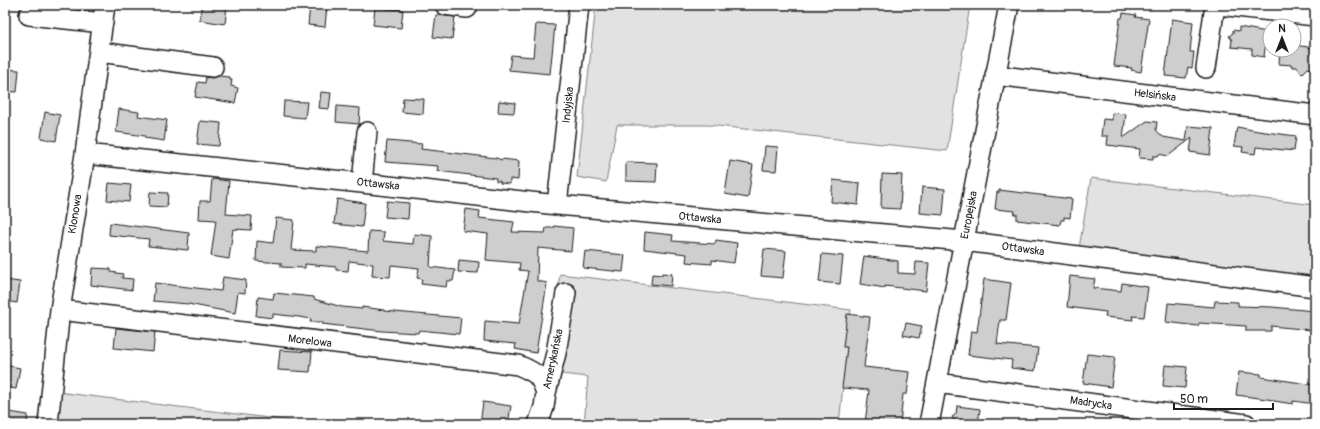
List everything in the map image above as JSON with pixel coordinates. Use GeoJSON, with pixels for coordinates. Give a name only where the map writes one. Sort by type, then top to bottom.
{"type":"FeatureCollection","features":[{"type":"Feature","properties":{"kind":"street"},"geometry":{"type":"LineString","coordinates":[[444,5],[467,8]]}},
{"type":"Feature","properties":{"kind":"street","name":"Indyjska"},"geometry":{"type":"LineString","coordinates":[[557,205],[579,5]]}},
{"type":"Feature","properties":{"kind":"street","name":"Europejska"},"geometry":{"type":"LineString","coordinates":[[929,424],[1009,5]]}},
{"type":"Feature","properties":{"kind":"street"},"geometry":{"type":"LineString","coordinates":[[1206,68],[1225,5],[1315,16]]}},
{"type":"Feature","properties":{"kind":"street"},"geometry":{"type":"LineString","coordinates":[[29,15],[104,14]]}},
{"type":"Feature","properties":{"kind":"street","name":"Klonowa"},"geometry":{"type":"LineString","coordinates":[[48,424],[60,310],[85,154],[104,14]]}},
{"type":"Feature","properties":{"kind":"street"},"geometry":{"type":"LineString","coordinates":[[99,52],[213,68]]}},
{"type":"Feature","properties":{"kind":"street","name":"Helsińska"},"geometry":{"type":"LineString","coordinates":[[995,75],[1315,115]]}},
{"type":"Feature","properties":{"kind":"street"},"geometry":{"type":"LineString","coordinates":[[362,182],[367,132]]}},
{"type":"Feature","properties":{"kind":"street","name":"Ottawska"},"geometry":{"type":"LineString","coordinates":[[85,154],[362,182],[557,205],[964,241],[1315,287]]}},
{"type":"Feature","properties":{"kind":"street","name":"Amerykańska"},"geometry":{"type":"LineString","coordinates":[[538,424],[544,407],[546,392],[556,353],[566,293]]}},
{"type":"Feature","properties":{"kind":"street","name":"Morelowa"},"geometry":{"type":"LineString","coordinates":[[60,310],[518,365],[530,370],[541,378],[546,392]]}},
{"type":"Feature","properties":{"kind":"street","name":"Madrycka"},"geometry":{"type":"LineString","coordinates":[[937,383],[1246,424]]}},
{"type":"Feature","properties":{"kind":"shaded area"},"geometry":{"type":"Polygon","coordinates":[[[596,5],[970,5],[947,151],[708,125],[617,125],[606,182],[577,177],[596,5]]]}},
{"type":"Feature","properties":{"kind":"shaded area"},"geometry":{"type":"Polygon","coordinates":[[[1091,178],[1315,205],[1315,280],[1079,248],[1091,178]]]}},
{"type":"Feature","properties":{"kind":"shaded area"},"geometry":{"type":"Polygon","coordinates":[[[560,274],[851,310],[839,424],[584,424],[588,377],[544,372],[560,274]]]}},
{"type":"Feature","properties":{"kind":"shaded area"},"geometry":{"type":"Polygon","coordinates":[[[57,392],[318,424],[53,424],[57,392]]]}},
{"type":"Feature","properties":{"kind":"building"},"geometry":{"type":"Polygon","coordinates":[[[202,5],[227,5],[225,24],[199,20],[202,5]]]}},
{"type":"Feature","properties":{"kind":"building"},"geometry":{"type":"Polygon","coordinates":[[[310,5],[327,5],[325,27],[308,25],[310,5]]]}},
{"type":"Feature","properties":{"kind":"building"},"geometry":{"type":"Polygon","coordinates":[[[375,8],[403,10],[401,28],[373,25],[375,8]]]}},
{"type":"Feature","properties":{"kind":"building"},"geometry":{"type":"Polygon","coordinates":[[[1123,13],[1149,19],[1141,72],[1131,70],[1132,68],[1114,66],[1120,18],[1122,18],[1123,13]]]}},
{"type":"Feature","properties":{"kind":"building"},"geometry":{"type":"Polygon","coordinates":[[[436,15],[455,17],[452,39],[433,37],[436,15]]]}},
{"type":"Feature","properties":{"kind":"building"},"geometry":{"type":"Polygon","coordinates":[[[1172,19],[1193,22],[1190,52],[1194,52],[1192,68],[1188,67],[1186,78],[1165,76],[1172,19]]]}},
{"type":"Feature","properties":{"kind":"building"},"geometry":{"type":"Polygon","coordinates":[[[536,24],[555,25],[550,74],[509,70],[511,55],[533,57],[536,24]]]}},
{"type":"Feature","properties":{"kind":"building"},"geometry":{"type":"Polygon","coordinates":[[[1239,27],[1262,31],[1262,57],[1252,55],[1252,49],[1231,47],[1232,40],[1229,36],[1233,33],[1233,30],[1239,31],[1239,27]]]}},
{"type":"Feature","properties":{"kind":"building"},"geometry":{"type":"Polygon","coordinates":[[[1302,46],[1315,48],[1315,63],[1313,69],[1308,68],[1302,74],[1297,67],[1279,64],[1279,58],[1302,58],[1302,46]]]}},
{"type":"Feature","properties":{"kind":"building"},"geometry":{"type":"Polygon","coordinates":[[[5,69],[19,70],[17,92],[5,91],[5,69]]]}},
{"type":"Feature","properties":{"kind":"building"},"geometry":{"type":"Polygon","coordinates":[[[219,76],[230,77],[230,80],[232,80],[231,86],[238,88],[235,103],[195,97],[198,82],[205,83],[206,77],[212,78],[219,76]]]}},
{"type":"Feature","properties":{"kind":"building"},"geometry":{"type":"Polygon","coordinates":[[[321,92],[331,93],[329,109],[319,108],[321,92]]]}},
{"type":"Feature","properties":{"kind":"building"},"geometry":{"type":"Polygon","coordinates":[[[403,98],[424,99],[423,114],[402,112],[403,98]]]}},
{"type":"Feature","properties":{"kind":"building"},"geometry":{"type":"Polygon","coordinates":[[[284,101],[307,102],[305,118],[283,116],[284,101]]]}},
{"type":"Feature","properties":{"kind":"building"},"geometry":{"type":"Polygon","coordinates":[[[499,101],[515,103],[514,113],[498,112],[499,101]]]}},
{"type":"Feature","properties":{"kind":"building"},"geometry":{"type":"Polygon","coordinates":[[[337,106],[360,108],[359,124],[336,122],[337,106]]]}},
{"type":"Feature","properties":{"kind":"building"},"geometry":{"type":"Polygon","coordinates":[[[119,109],[139,112],[138,116],[167,120],[164,141],[145,138],[145,136],[116,132],[119,109]]]}},
{"type":"Feature","properties":{"kind":"building"},"geometry":{"type":"Polygon","coordinates":[[[45,112],[60,115],[56,141],[41,138],[45,112]]]}},
{"type":"Feature","properties":{"kind":"building"},"geometry":{"type":"Polygon","coordinates":[[[1112,113],[1126,114],[1123,138],[1147,121],[1157,122],[1156,130],[1163,137],[1186,141],[1188,126],[1213,128],[1210,155],[1190,152],[1192,138],[1168,156],[1159,154],[1158,156],[1153,156],[1153,159],[1139,158],[1140,149],[1107,145],[1108,136],[1101,136],[1103,119],[1112,120],[1112,113]]]}},
{"type":"Feature","properties":{"kind":"building"},"geometry":{"type":"Polygon","coordinates":[[[200,121],[221,123],[219,146],[197,144],[200,121]]]}},
{"type":"Feature","properties":{"kind":"building"},"geometry":{"type":"Polygon","coordinates":[[[1237,127],[1296,136],[1294,151],[1256,147],[1255,154],[1242,152],[1243,147],[1234,146],[1237,127]]]}},
{"type":"Feature","properties":{"kind":"building"},"geometry":{"type":"Polygon","coordinates":[[[387,141],[422,144],[421,149],[519,161],[518,180],[510,179],[510,184],[500,183],[500,181],[496,181],[496,178],[437,171],[438,166],[385,162],[387,141]]]}},
{"type":"Feature","properties":{"kind":"building"},"geometry":{"type":"Polygon","coordinates":[[[765,146],[778,147],[776,171],[763,170],[765,146]]]}},
{"type":"Feature","properties":{"kind":"building"},"geometry":{"type":"Polygon","coordinates":[[[730,161],[753,165],[748,198],[725,194],[730,161]]]}},
{"type":"Feature","properties":{"kind":"building"},"geometry":{"type":"Polygon","coordinates":[[[626,162],[657,163],[656,182],[626,181],[626,162]]]}},
{"type":"Feature","properties":{"kind":"building"},"geometry":{"type":"Polygon","coordinates":[[[882,174],[902,175],[900,209],[881,208],[882,174]]]}},
{"type":"Feature","properties":{"kind":"building"},"geometry":{"type":"Polygon","coordinates":[[[212,179],[229,181],[226,214],[252,216],[251,230],[233,229],[229,259],[211,256],[216,220],[199,219],[200,201],[210,201],[212,179]]]}},
{"type":"Feature","properties":{"kind":"building"},"geometry":{"type":"Polygon","coordinates":[[[833,180],[860,183],[858,205],[831,202],[833,180]]]}},
{"type":"Feature","properties":{"kind":"building"},"geometry":{"type":"Polygon","coordinates":[[[109,183],[131,185],[129,202],[107,200],[109,183]]]}},
{"type":"Feature","properties":{"kind":"building"},"geometry":{"type":"Polygon","coordinates":[[[922,187],[945,189],[943,215],[920,213],[922,187]]]}},
{"type":"Feature","properties":{"kind":"building"},"geometry":{"type":"Polygon","coordinates":[[[999,190],[1072,199],[1070,218],[1064,217],[1064,220],[1061,220],[1060,225],[1017,220],[1017,214],[1014,214],[1015,211],[995,209],[997,192],[999,193],[999,190]]]}},
{"type":"Feature","properties":{"kind":"building"},"geometry":{"type":"Polygon","coordinates":[[[150,192],[168,193],[167,207],[149,206],[150,192]]]}},
{"type":"Feature","properties":{"kind":"building"},"geometry":{"type":"Polygon","coordinates":[[[337,199],[365,203],[362,227],[334,224],[337,199]]]}},
{"type":"Feature","properties":{"kind":"building"},"geometry":{"type":"Polygon","coordinates":[[[387,201],[409,203],[408,219],[385,217],[387,201]]]}},
{"type":"Feature","properties":{"kind":"building"},"geometry":{"type":"Polygon","coordinates":[[[466,209],[480,211],[479,218],[514,222],[512,232],[545,233],[546,228],[554,228],[554,226],[573,228],[571,251],[538,248],[537,281],[547,283],[536,353],[515,349],[516,344],[484,341],[485,321],[519,324],[528,271],[519,270],[520,263],[486,260],[488,234],[463,231],[466,209]]]}},
{"type":"Feature","properties":{"kind":"building"},"geometry":{"type":"Polygon","coordinates":[[[276,218],[294,220],[291,250],[316,251],[316,246],[368,251],[369,231],[384,232],[383,241],[413,244],[414,234],[432,236],[430,267],[455,270],[453,281],[447,281],[446,287],[421,284],[422,279],[417,278],[419,268],[391,265],[390,277],[372,276],[373,264],[349,261],[348,271],[336,270],[336,267],[305,264],[305,268],[281,267],[281,263],[256,261],[257,241],[273,243],[276,218]]]}},
{"type":"Feature","properties":{"kind":"building"},"geometry":{"type":"Polygon","coordinates":[[[110,223],[189,233],[188,250],[148,246],[149,239],[109,235],[110,223]]]}},
{"type":"Feature","properties":{"kind":"building"},"geometry":{"type":"Polygon","coordinates":[[[645,232],[673,235],[672,241],[715,244],[716,240],[737,243],[734,263],[712,260],[712,264],[686,262],[687,254],[644,249],[645,232]]]}},
{"type":"Feature","properties":{"kind":"building"},"geometry":{"type":"Polygon","coordinates":[[[764,249],[786,251],[783,278],[761,276],[764,249]]]}},
{"type":"Feature","properties":{"kind":"building"},"geometry":{"type":"Polygon","coordinates":[[[585,251],[625,255],[623,272],[583,268],[585,251]]]}},
{"type":"Feature","properties":{"kind":"building"},"geometry":{"type":"Polygon","coordinates":[[[822,254],[843,256],[840,284],[819,282],[822,254]]]}},
{"type":"Feature","properties":{"kind":"building"},"geometry":{"type":"Polygon","coordinates":[[[864,256],[898,261],[898,273],[915,274],[916,262],[929,263],[926,291],[885,286],[885,288],[860,284],[864,256]]]}},
{"type":"Feature","properties":{"kind":"building"},"geometry":{"type":"Polygon","coordinates":[[[459,260],[479,262],[478,273],[458,272],[459,260]]]}},
{"type":"Feature","properties":{"kind":"building"},"geometry":{"type":"Polygon","coordinates":[[[92,268],[111,269],[111,272],[123,274],[122,278],[133,279],[132,290],[91,285],[92,268]]]}},
{"type":"Feature","properties":{"kind":"building"},"geometry":{"type":"Polygon","coordinates":[[[662,273],[672,274],[671,286],[651,284],[652,274],[662,275],[662,273]]]}},
{"type":"Feature","properties":{"kind":"building"},"geometry":{"type":"Polygon","coordinates":[[[1070,276],[1095,279],[1093,288],[1121,291],[1122,283],[1148,287],[1144,317],[1132,316],[1133,320],[1105,317],[1106,312],[1067,307],[1070,276]]]}},
{"type":"Feature","properties":{"kind":"building"},"geometry":{"type":"Polygon","coordinates":[[[223,277],[246,280],[245,293],[238,292],[235,313],[188,304],[153,301],[155,283],[221,291],[223,277]]]}},
{"type":"Feature","properties":{"kind":"building"},"geometry":{"type":"Polygon","coordinates":[[[984,279],[1011,283],[1006,320],[1000,320],[997,344],[1038,348],[1035,371],[1011,368],[1012,360],[968,355],[971,331],[977,332],[984,279]]]}},
{"type":"Feature","properties":{"kind":"building"},"geometry":{"type":"Polygon","coordinates":[[[5,280],[20,282],[17,303],[5,301],[5,280]]]}},
{"type":"Feature","properties":{"kind":"building"},"geometry":{"type":"Polygon","coordinates":[[[274,293],[314,297],[314,299],[342,307],[362,309],[362,307],[384,311],[461,318],[459,334],[419,330],[418,333],[382,331],[322,324],[323,322],[310,322],[311,319],[299,317],[273,314],[273,318],[256,316],[258,297],[273,299],[274,293]]]}},
{"type":"Feature","properties":{"kind":"building"},"geometry":{"type":"Polygon","coordinates":[[[1215,301],[1238,302],[1238,306],[1272,307],[1314,311],[1312,330],[1271,326],[1271,331],[1246,331],[1246,326],[1199,323],[1198,326],[1166,322],[1168,303],[1214,307],[1215,301]]]}},
{"type":"Feature","properties":{"kind":"building"},"geometry":{"type":"Polygon","coordinates":[[[847,314],[870,317],[864,367],[910,372],[907,394],[903,394],[900,424],[865,424],[869,390],[842,388],[847,347],[843,347],[847,314]]]}},
{"type":"Feature","properties":{"kind":"building"},"geometry":{"type":"Polygon","coordinates":[[[906,323],[922,326],[919,338],[903,335],[906,323]]]}},
{"type":"Feature","properties":{"kind":"building"},"geometry":{"type":"Polygon","coordinates":[[[116,328],[155,332],[153,352],[114,348],[116,328]]]}},
{"type":"Feature","properties":{"kind":"building"},"geometry":{"type":"Polygon","coordinates":[[[280,350],[312,352],[310,372],[278,370],[280,350]]]}},
{"type":"Feature","properties":{"kind":"building"},"geometry":{"type":"Polygon","coordinates":[[[1087,354],[1115,357],[1111,387],[1083,383],[1087,354]]]}},
{"type":"Feature","properties":{"kind":"building"},"geometry":{"type":"Polygon","coordinates":[[[5,365],[20,368],[16,389],[5,387],[5,365]]]}},
{"type":"Feature","properties":{"kind":"building"},"geometry":{"type":"Polygon","coordinates":[[[1165,365],[1187,367],[1185,388],[1163,386],[1165,365]]]}},
{"type":"Feature","properties":{"kind":"building"},"geometry":{"type":"Polygon","coordinates":[[[1239,372],[1261,374],[1261,377],[1315,385],[1315,404],[1293,401],[1293,404],[1236,395],[1239,372]]]}},
{"type":"Feature","properties":{"kind":"building"},"geometry":{"type":"Polygon","coordinates":[[[483,402],[511,406],[508,424],[480,424],[483,402]]]}},
{"type":"Feature","properties":{"kind":"building"},"geometry":{"type":"Polygon","coordinates":[[[957,406],[980,409],[978,424],[957,424],[952,417],[956,414],[957,406]]]}},
{"type":"Feature","properties":{"kind":"building"},"geometry":{"type":"Polygon","coordinates":[[[9,412],[28,415],[27,424],[7,424],[9,412]]]}}]}
